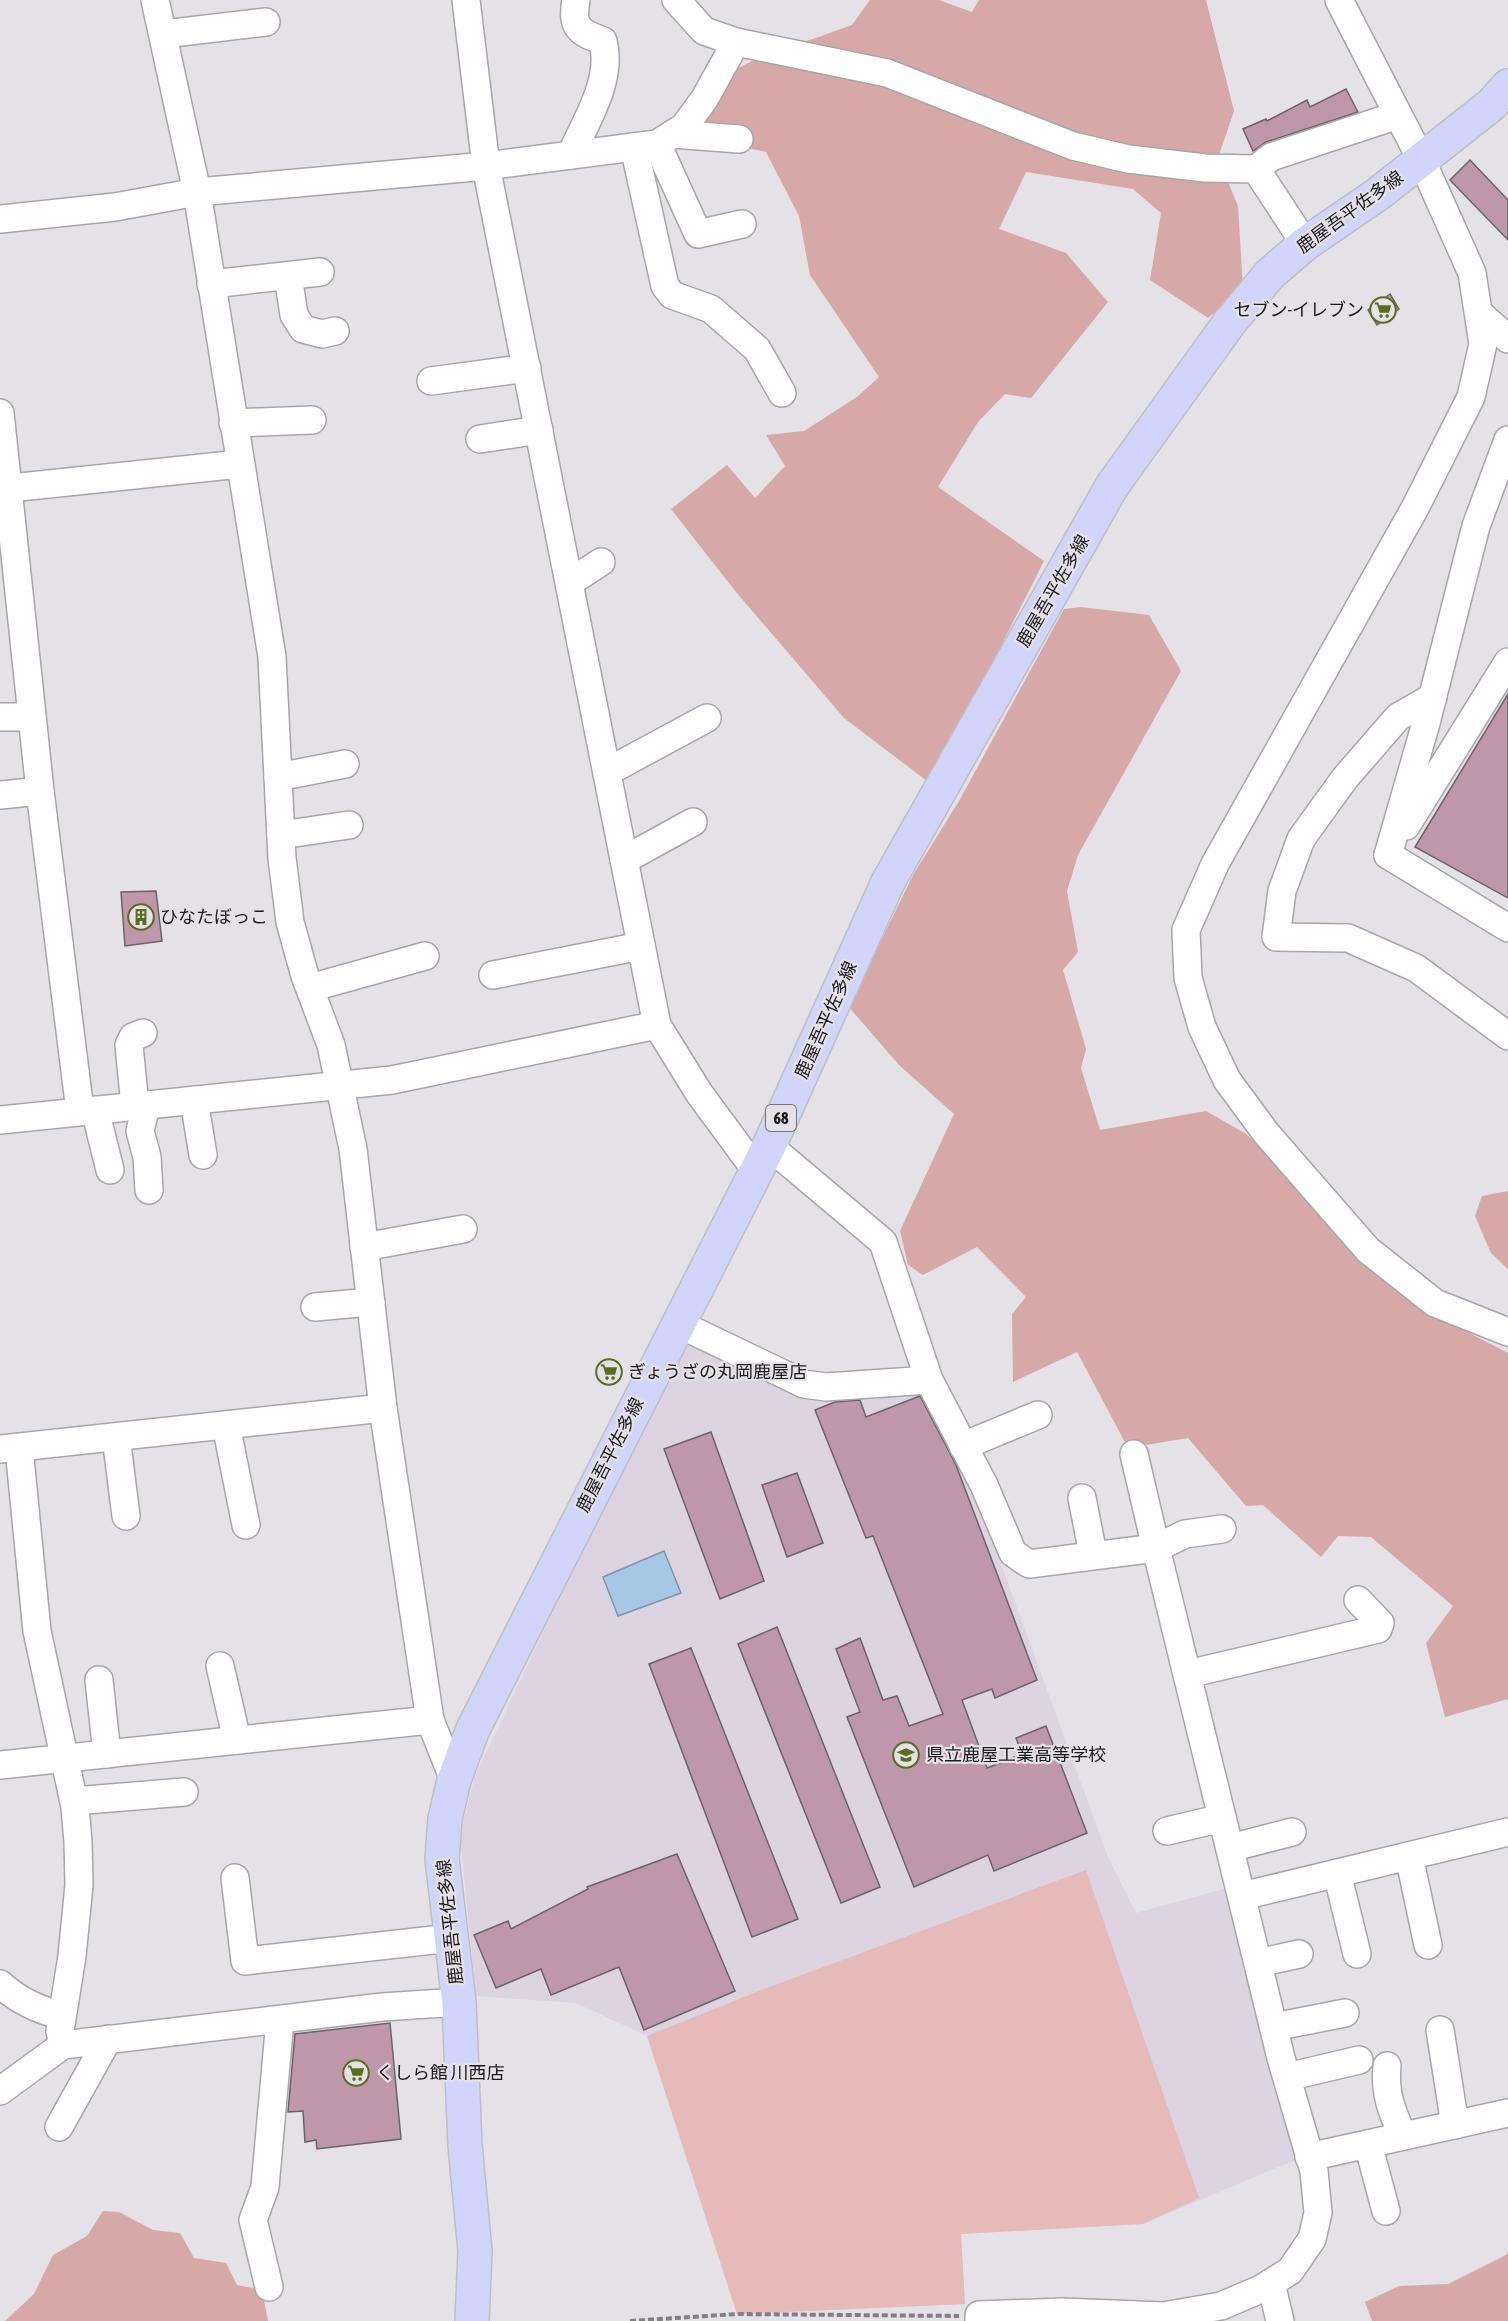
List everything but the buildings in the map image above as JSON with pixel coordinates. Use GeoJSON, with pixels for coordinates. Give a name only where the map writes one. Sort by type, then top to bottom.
{"type":"FeatureCollection","features":[{"type":"Feature","properties":{"kind":"main road","name":"鹿屋吾平佐多線"},"geometry":{"type":"LineString","coordinates":[[472,2321],[475,2251],[465,2145],[459,2002],[442,1859],[445,1819],[454,1780],[473,1729],[762,1157],[888,882],[1112,486],[1230,322],[1270,274],[1305,244],[1378,194],[1491,105],[1508,86]]}},
{"type":"Feature","properties":{"kind":"street"},"geometry":{"type":"LineString","coordinates":[[155,0],[165,34],[197,192],[272,657],[281,835],[290,922],[310,988],[331,1045],[353,1149],[383,1408],[430,1720],[454,1780]]}},
{"type":"Feature","properties":{"kind":"street"},"geometry":{"type":"LineString","coordinates":[[466,0],[486,166],[657,1025],[699,1093],[762,1157],[883,1242],[929,1380],[1013,1553],[1029,1564],[1156,1548],[1185,1534],[1222,1529]]}},
{"type":"Feature","properties":{"kind":"street"},"geometry":{"type":"LineString","coordinates":[[571,155],[604,80],[606,53],[603,41],[584,34],[577,27],[573,16],[576,0]]}},
{"type":"Feature","properties":{"kind":"street"},"geometry":{"type":"LineString","coordinates":[[1339,0],[1421,159],[1472,273],[1483,344],[1471,398],[1415,508],[1215,864],[1186,930],[1188,978],[1202,1027],[1227,1080],[1266,1133],[1368,1250],[1435,1304],[1508,1332]]}},
{"type":"Feature","properties":{"kind":"street"},"geometry":{"type":"LineString","coordinates":[[679,1],[704,31],[736,42],[886,73],[1073,146],[1128,159],[1205,168],[1256,169],[1271,157],[1398,115]]}},
{"type":"Feature","properties":{"kind":"street"},"geometry":{"type":"LineString","coordinates":[[165,34],[266,22]]}},
{"type":"Feature","properties":{"kind":"street"},"geometry":{"type":"LineString","coordinates":[[655,142],[684,127],[705,98],[736,42]]}},
{"type":"Feature","properties":{"kind":"street"},"geometry":{"type":"LineString","coordinates":[[0,219],[115,207],[197,192],[486,166],[655,142],[739,139]]}},
{"type":"Feature","properties":{"kind":"street"},"geometry":{"type":"LineString","coordinates":[[655,142],[698,234],[742,224]]}},
{"type":"Feature","properties":{"kind":"street"},"geometry":{"type":"LineString","coordinates":[[655,142],[665,286],[672,295],[711,309],[757,349],[782,393]]}},
{"type":"Feature","properties":{"kind":"street"},"geometry":{"type":"LineString","coordinates":[[1256,169],[1305,244]]}},
{"type":"Feature","properties":{"kind":"street"},"geometry":{"type":"LineString","coordinates":[[211,284],[320,272]]}},
{"type":"Feature","properties":{"kind":"street"},"geometry":{"type":"LineString","coordinates":[[288,276],[294,315],[303,328],[322,334],[335,331]]}},
{"type":"Feature","properties":{"kind":"street"},"geometry":{"type":"LineString","coordinates":[[1480,314],[1508,339]]}},
{"type":"Feature","properties":{"kind":"street"},"geometry":{"type":"LineString","coordinates":[[431,381],[527,368]]}},
{"type":"Feature","properties":{"kind":"street"},"geometry":{"type":"LineString","coordinates":[[0,413],[3,488],[40,791],[88,1111],[110,1170]]}},
{"type":"Feature","properties":{"kind":"street"},"geometry":{"type":"LineString","coordinates":[[233,423],[312,420]]}},
{"type":"Feature","properties":{"kind":"street"},"geometry":{"type":"LineString","coordinates":[[480,438],[539,429]]}},
{"type":"Feature","properties":{"kind":"street"},"geometry":{"type":"LineString","coordinates":[[1388,855],[1433,697],[1476,526],[1502,473],[1508,440]]}},
{"type":"Feature","properties":{"kind":"street"},"geometry":{"type":"LineString","coordinates":[[3,488],[240,464]]}},
{"type":"Feature","properties":{"kind":"street"},"geometry":{"type":"LineString","coordinates":[[570,582],[601,562]]}},
{"type":"Feature","properties":{"kind":"street"},"geometry":{"type":"LineString","coordinates":[[1388,855],[1508,662]]}},
{"type":"Feature","properties":{"kind":"street"},"geometry":{"type":"LineString","coordinates":[[1433,697],[1398,717],[1345,778],[1301,839],[1282,891],[1276,937],[1348,938],[1416,968],[1508,1036]]}},
{"type":"Feature","properties":{"kind":"street"},"geometry":{"type":"LineString","coordinates":[[0,717],[32,717]]}},
{"type":"Feature","properties":{"kind":"street"},"geometry":{"type":"LineString","coordinates":[[607,772],[707,718]]}},
{"type":"Feature","properties":{"kind":"street"},"geometry":{"type":"LineString","coordinates":[[278,777],[345,764]]}},
{"type":"Feature","properties":{"kind":"street"},"geometry":{"type":"LineString","coordinates":[[0,795],[40,791]]}},
{"type":"Feature","properties":{"kind":"street"},"geometry":{"type":"LineString","coordinates":[[624,860],[693,822]]}},
{"type":"Feature","properties":{"kind":"street"},"geometry":{"type":"LineString","coordinates":[[281,835],[349,825]]}},
{"type":"Feature","properties":{"kind":"street"},"geometry":{"type":"LineString","coordinates":[[1388,855],[1508,928]]}},
{"type":"Feature","properties":{"kind":"street"},"geometry":{"type":"LineString","coordinates":[[493,975],[641,946]]}},
{"type":"Feature","properties":{"kind":"street"},"geometry":{"type":"LineString","coordinates":[[310,988],[425,956]]}},
{"type":"Feature","properties":{"kind":"street"},"geometry":{"type":"LineString","coordinates":[[0,1120],[392,1080],[657,1025]]}},
{"type":"Feature","properties":{"kind":"street"},"geometry":{"type":"LineString","coordinates":[[143,1033],[133,1037],[129,1046],[140,1106],[140,1131],[147,1157],[149,1190]]}},
{"type":"Feature","properties":{"kind":"street"},"geometry":{"type":"LineString","coordinates":[[194,1100],[202,1155]]}},
{"type":"Feature","properties":{"kind":"street"},"geometry":{"type":"LineString","coordinates":[[364,1247],[463,1229]]}},
{"type":"Feature","properties":{"kind":"street"},"geometry":{"type":"LineString","coordinates":[[315,1307],[371,1302]]}},
{"type":"Feature","properties":{"kind":"street"},"geometry":{"type":"LineString","coordinates":[[677,1323],[804,1384],[826,1387],[929,1380]]}},
{"type":"Feature","properties":{"kind":"street"},"geometry":{"type":"LineString","coordinates":[[63,2045],[60,2031],[72,1956],[79,1885],[78,1842],[74,1801],[63,1759],[37,1631],[9,1448],[383,1408]]}},
{"type":"Feature","properties":{"kind":"street"},"geometry":{"type":"LineString","coordinates":[[963,1446],[1038,1415]]}},
{"type":"Feature","properties":{"kind":"street"},"geometry":{"type":"LineString","coordinates":[[226,1425],[246,1525]]}},
{"type":"Feature","properties":{"kind":"street"},"geometry":{"type":"LineString","coordinates":[[116,1437],[126,1516]]}},
{"type":"Feature","properties":{"kind":"street"},"geometry":{"type":"LineString","coordinates":[[979,2318],[1032,2312],[1162,2318],[1221,2307],[1271,2283],[1290,2271],[1312,2239],[1317,2213],[1310,2157],[1274,2027],[1134,1454]]}},
{"type":"Feature","properties":{"kind":"street"},"geometry":{"type":"LineString","coordinates":[[1082,1498],[1094,1554]]}},
{"type":"Feature","properties":{"kind":"street"},"geometry":{"type":"LineString","coordinates":[[1188,1674],[1377,1629],[1380,1623],[1358,1600]]}},
{"type":"Feature","properties":{"kind":"street"},"geometry":{"type":"LineString","coordinates":[[220,1666],[237,1740]]}},
{"type":"Feature","properties":{"kind":"street"},"geometry":{"type":"LineString","coordinates":[[99,1680],[106,1754]]}},
{"type":"Feature","properties":{"kind":"street"},"geometry":{"type":"LineString","coordinates":[[0,1765],[430,1720]]}},
{"type":"Feature","properties":{"kind":"street"},"geometry":{"type":"LineString","coordinates":[[74,1801],[184,1792]]}},
{"type":"Feature","properties":{"kind":"street"},"geometry":{"type":"LineString","coordinates":[[1167,1831],[1222,1818]]}},
{"type":"Feature","properties":{"kind":"street"},"geometry":{"type":"LineString","coordinates":[[1230,1848],[1293,1832]]}},
{"type":"Feature","properties":{"kind":"street"},"geometry":{"type":"LineString","coordinates":[[1242,1896],[1508,1832]]}},
{"type":"Feature","properties":{"kind":"street"},"geometry":{"type":"LineString","coordinates":[[1409,1856],[1428,1945]]}},
{"type":"Feature","properties":{"kind":"street"},"geometry":{"type":"LineString","coordinates":[[1337,1873],[1357,1954]]}},
{"type":"Feature","properties":{"kind":"street"},"geometry":{"type":"LineString","coordinates":[[236,1878],[244,1961],[451,1938]]}},
{"type":"Feature","properties":{"kind":"street"},"geometry":{"type":"LineString","coordinates":[[1258,1963],[1299,1954]]}},
{"type":"Feature","properties":{"kind":"street"},"geometry":{"type":"LineString","coordinates":[[0,1984],[15,1997],[37,2009],[62,2016]]}},
{"type":"Feature","properties":{"kind":"street"},"geometry":{"type":"LineString","coordinates":[[0,2091],[63,2045],[382,2007],[459,2002]]}},
{"type":"Feature","properties":{"kind":"street"},"geometry":{"type":"LineString","coordinates":[[1274,2027],[1345,2013]]}},
{"type":"Feature","properties":{"kind":"street"},"geometry":{"type":"LineString","coordinates":[[269,2287],[253,2220],[265,2187],[280,2020]]}},
{"type":"Feature","properties":{"kind":"street"},"geometry":{"type":"LineString","coordinates":[[1440,2030],[1455,2124]]}},
{"type":"Feature","properties":{"kind":"street"},"geometry":{"type":"LineString","coordinates":[[60,2127],[108,2039]]}},
{"type":"Feature","properties":{"kind":"street"},"geometry":{"type":"LineString","coordinates":[[1287,2077],[1359,2060]]}},
{"type":"Feature","properties":{"kind":"street"},"geometry":{"type":"LineString","coordinates":[[1387,2066],[1385,2083],[1390,2109],[1403,2136]]}},
{"type":"Feature","properties":{"kind":"street"},"geometry":{"type":"LineString","coordinates":[[1310,2157],[1508,2113]]}},
{"type":"Feature","properties":{"kind":"street"},"geometry":{"type":"LineString","coordinates":[[1368,2144],[1386,2211]]}},
{"type":"Feature","properties":{"kind":"street"},"geometry":{"type":"LineString","coordinates":[[1271,2283],[1280,2321]]}},
{"type":"Feature","properties":{"kind":"path"},"geometry":{"type":"LineString","coordinates":[[630,2321],[737,2314],[979,2318]]}},
{"type":"Feature","properties":{"kind":"shaded area"},"geometry":{"type":"Polygon","coordinates":[[[870,0],[939,0],[972,12],[979,0],[1206,0],[1234,111],[1218,158],[1238,206],[1243,289],[1208,318],[1150,280],[1161,213],[1133,189],[1026,172],[999,229],[1066,253],[1108,302],[1031,398],[1005,394],[978,422],[938,487],[1044,561],[931,784],[844,718],[736,592],[671,509],[727,465],[755,498],[785,466],[766,435],[804,431],[857,397],[879,377],[810,275],[799,216],[766,152],[694,136],[729,73],[756,59],[852,25],[870,0]]]}},
{"type":"Feature","properties":{"kind":"shaded area"},"geometry":{"type":"Polygon","coordinates":[[[1081,607],[1149,615],[1181,671],[1078,855],[1067,891],[1078,952],[1063,970],[1086,1049],[1081,1068],[1100,1130],[1206,1111],[1246,1134],[1272,1157],[1361,1263],[1415,1305],[1508,1353],[1508,1699],[1445,1717],[1426,1643],[1453,1606],[1371,1537],[1338,1536],[1321,1557],[1263,1505],[1246,1506],[1188,1438],[1128,1448],[1077,1352],[1013,1382],[1012,1314],[1026,1297],[977,1247],[923,1275],[908,1265],[900,1231],[954,1114],[899,1065],[849,1007],[913,875],[959,801],[1064,609],[1081,607]]]}},
{"type":"Feature","properties":{"kind":"shaded area"},"geometry":{"type":"Polygon","coordinates":[[[1508,1191],[1508,1269],[1491,1253],[1475,1216],[1482,1196],[1508,1191]]]}},
{"type":"Feature","properties":{"kind":"shaded area"},"geometry":{"type":"Polygon","coordinates":[[[684,1336],[775,1383],[839,1401],[936,1386],[1108,1857],[1136,1913],[1231,1887],[1300,2158],[1143,2224],[961,2234],[965,2304],[737,2314],[647,2036],[576,2003],[476,1996],[460,1834],[475,1776],[684,1336]]]}},
{"type":"Feature","properties":{"kind":"shaded area"},"geometry":{"type":"Polygon","coordinates":[[[1086,1870],[1199,2198],[1143,2224],[961,2234],[965,2304],[737,2314],[647,2036],[764,1989],[1086,1870]]]}},
{"type":"Feature","properties":{"kind":"shaded area"},"geometry":{"type":"Polygon","coordinates":[[[103,2211],[119,2212],[153,2230],[180,2233],[194,2258],[226,2263],[237,2285],[262,2290],[268,2321],[5,2321],[34,2294],[53,2255],[87,2236],[103,2211]]]}},
{"type":"Feature","properties":{"kind":"shaded area"},"geometry":{"type":"Polygon","coordinates":[[[1508,2254],[1508,2321],[1372,2321],[1365,2302],[1399,2286],[1448,2284],[1508,2254]]]}},
{"type":"Feature","properties":{"kind":"water"},"geometry":{"type":"Polygon","coordinates":[[[664,1551],[681,1593],[618,1616],[603,1577],[664,1551]]]}},
{"type":"Feature","properties":{"kind":"place","name":"セブン-イレブン"},"geometry":{"type":"Point","coordinates":[1383,310]}},
{"type":"Feature","properties":{"kind":"place","name":"ひなたぼっこ"},"geometry":{"type":"Point","coordinates":[141,917]}},
{"type":"Feature","properties":{"kind":"place","name":"ぎょうざの丸岡鹿屋店"},"geometry":{"type":"Point","coordinates":[609,1372]}},
{"type":"Feature","properties":{"kind":"place","name":"県立鹿屋工業高等学校"},"geometry":{"type":"Point","coordinates":[906,1755]}},
{"type":"Feature","properties":{"kind":"place","name":"くしら館 川西店"},"geometry":{"type":"Point","coordinates":[356,2073]}}]}
